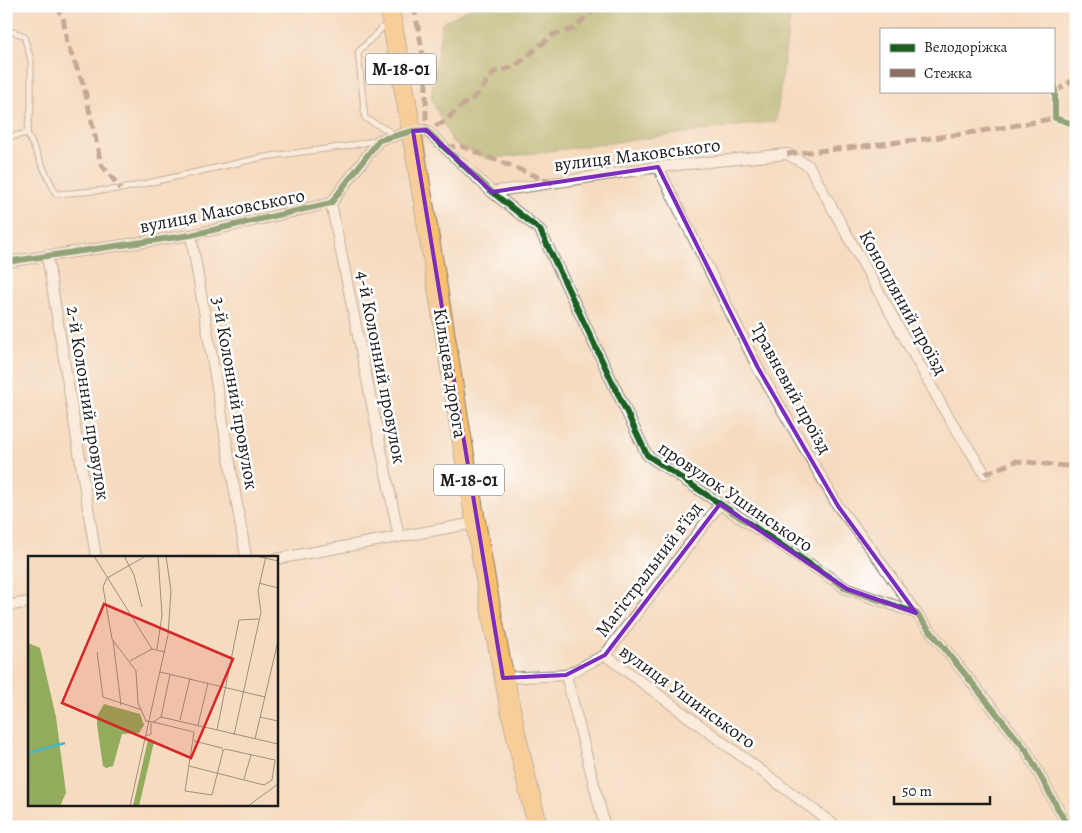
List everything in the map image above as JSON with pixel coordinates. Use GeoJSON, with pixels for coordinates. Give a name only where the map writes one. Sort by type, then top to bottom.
{"type":"FeatureCollection","features":[{"type":"Feature","properties":{"kind":"highway","name":"Кільцева дорога"},"geometry":{"type":"LineString","coordinates":[[390,12],[405,133],[475,524],[503,678],[538,827]]}},
{"type":"Feature","properties":{"kind":"street","name":"провулок Ушинського"},"geometry":{"type":"LineString","coordinates":[[405,133],[426,130],[492,192],[540,230],[647,456],[847,589],[916,613]]}},
{"type":"Feature","properties":{"kind":"street"},"geometry":{"type":"LineString","coordinates":[[379,140],[405,133]]}},
{"type":"Feature","properties":{"kind":"street","name":"вулиця Маковського"},"geometry":{"type":"LineString","coordinates":[[6,262],[191,235],[331,203],[379,140]]}},
{"type":"Feature","properties":{"kind":"street","name":"вулиця Маковського"},"geometry":{"type":"LineString","coordinates":[[492,192],[658,167],[787,154]]}},
{"type":"Feature","properties":{"kind":"street","name":"Конопляний проїзд"},"geometry":{"type":"LineString","coordinates":[[787,154],[809,166],[946,413],[985,474]]}},
{"type":"Feature","properties":{"kind":"street","name":"Травневий проїзд"},"geometry":{"type":"LineString","coordinates":[[658,167],[763,377],[838,506],[875,554],[916,613]]}},
{"type":"Feature","properties":{"kind":"street","name":"4-й Колонний провулок"},"geometry":{"type":"LineString","coordinates":[[331,203],[399,537]]}},
{"type":"Feature","properties":{"kind":"street","name":"3-й Колонний провулок"},"geometry":{"type":"LineString","coordinates":[[191,235],[246,556]]}},
{"type":"Feature","properties":{"kind":"street","name":"2-й Колонний провулок"},"geometry":{"type":"LineString","coordinates":[[47,255],[96,556]]}},
{"type":"Feature","properties":{"kind":"street","name":"Магістральний в’їзд"},"geometry":{"type":"LineString","coordinates":[[605,656],[720,504]]}},
{"type":"Feature","properties":{"kind":"street"},"geometry":{"type":"LineString","coordinates":[[278,559],[475,524]]}},
{"type":"Feature","properties":{"kind":"street"},"geometry":{"type":"LineString","coordinates":[[6,606],[28,602]]}},
{"type":"Feature","properties":{"kind":"street"},"geometry":{"type":"LineString","coordinates":[[916,613],[1026,750],[1068,827]]}},
{"type":"Feature","properties":{"kind":"street","name":"вулиця Ушинського"},"geometry":{"type":"LineString","coordinates":[[503,678],[566,675],[605,656],[837,827]]}},
{"type":"Feature","properties":{"kind":"street"},"geometry":{"type":"LineString","coordinates":[[566,675],[605,827]]}},
{"type":"Feature","properties":{"kind":"street"},"geometry":{"type":"LineString","coordinates":[[6,809],[9,827]]}},
{"type":"Feature","properties":{"kind":"lane"},"geometry":{"type":"LineString","coordinates":[[390,12],[358,52],[365,118],[405,133]]}},
{"type":"Feature","properties":{"kind":"lane"},"geometry":{"type":"LineString","coordinates":[[6,29],[24,36],[31,60],[31,108],[27,133],[56,194],[121,189],[264,157],[379,140]]}},
{"type":"Feature","properties":{"kind":"lane"},"geometry":{"type":"LineString","coordinates":[[6,138],[27,133]]}},
{"type":"Feature","properties":{"kind":"highlighted area"},"geometry":{"type":"Polygon","coordinates":[[[426,130],[492,192],[658,167],[758,368],[838,506],[916,613],[847,589],[720,504],[605,655],[566,675],[503,678],[413,131],[426,130]]]}},
{"type":"Feature","properties":{"kind":"green space"},"geometry":{"type":"Polygon","coordinates":[[[474,6],[786,6],[790,18],[776,121],[489,159],[453,143],[431,98],[442,23],[474,6]]]}},
{"type":"Feature","properties":{"kind":"marked path"},"geometry":{"type":"LineString","coordinates":[[55,6],[63,16],[67,43],[84,86],[101,164],[121,189]]}},
{"type":"Feature","properties":{"kind":"marked path"},"geometry":{"type":"LineString","coordinates":[[414,6],[426,84],[426,130],[446,121],[455,111],[478,94],[494,72],[514,67],[554,34],[574,29],[591,12],[608,6]]}},
{"type":"Feature","properties":{"kind":"marked path"},"geometry":{"type":"LineString","coordinates":[[1055,92],[1076,78]]}},
{"type":"Feature","properties":{"kind":"marked path"},"geometry":{"type":"LineString","coordinates":[[787,154],[955,135],[1055,118],[1059,120]]}},
{"type":"Feature","properties":{"kind":"marked path"},"geometry":{"type":"LineString","coordinates":[[445,147],[461,146],[553,183]]}},
{"type":"Feature","properties":{"kind":"marked path"},"geometry":{"type":"LineString","coordinates":[[985,474],[1016,461],[1076,467]]}},
{"type":"Feature","properties":{"kind":"cycle path"},"geometry":{"type":"LineString","coordinates":[[1054,84],[1055,118],[1076,125]]}},
{"type":"Feature","properties":{"kind":"cycle path"},"geometry":{"type":"LineString","coordinates":[[6,262],[191,235],[331,203],[379,140],[413,131],[426,130],[492,192],[540,230],[647,455],[847,589],[916,613],[1026,750],[1068,827]]}}]}
